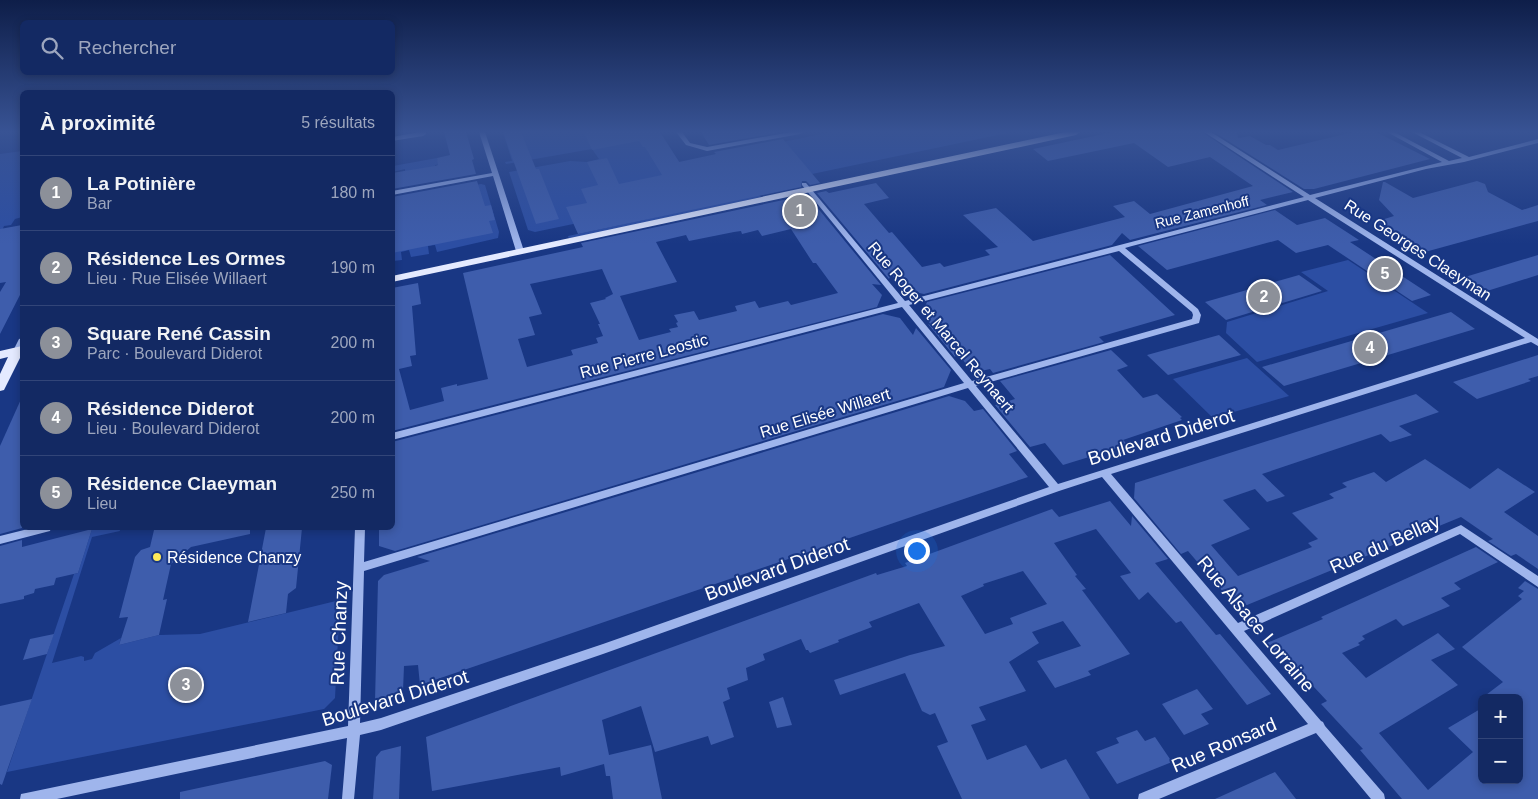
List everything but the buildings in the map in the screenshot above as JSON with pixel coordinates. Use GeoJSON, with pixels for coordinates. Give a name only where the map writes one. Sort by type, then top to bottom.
{"type":"FeatureCollection","features":[{"type":"Feature","properties":{"kind":"main road"},"geometry":{"type":"LineString","coordinates":[[395,277],[519,248],[881,169]]}},
{"type":"Feature","properties":{"kind":"main road"},"geometry":{"type":"LineString","coordinates":[[806,186],[890,169]]}},
{"type":"Feature","properties":{"kind":"main road"},"geometry":{"type":"LineString","coordinates":[[395,270],[519,248]]}},
{"type":"Feature","properties":{"kind":"main road"},"geometry":{"type":"LineString","coordinates":[[0,354],[20,352]]}},
{"type":"Feature","properties":{"kind":"main road"},"geometry":{"type":"LineString","coordinates":[[0,362],[20,352]]}},
{"type":"Feature","properties":{"kind":"main road"},"geometry":{"type":"LineString","coordinates":[[0,387],[20,352]]}},
{"type":"Feature","properties":{"kind":"street"},"geometry":{"type":"LineString","coordinates":[[494,169],[519,248]]}},
{"type":"Feature","properties":{"kind":"street","name":"Rue Georges Claeyman"},"geometry":{"type":"LineString","coordinates":[[1266,169],[1535,341]]}},
{"type":"Feature","properties":{"kind":"street","name":"Rue Zamenhoff"},"geometry":{"type":"LineString","coordinates":[[902,304],[1417,169]]}},
{"type":"Feature","properties":{"kind":"street"},"geometry":{"type":"LineString","coordinates":[[395,192],[496,174]]}},
{"type":"Feature","properties":{"kind":"street","name":"Rue Roger et Marcel Reynaert"},"geometry":{"type":"LineString","coordinates":[[806,186],[1056,488]]}},
{"type":"Feature","properties":{"kind":"street","name":"Rue Elisée Willaert"},"geometry":{"type":"LineString","coordinates":[[359,568],[969,385],[1196,321],[1198,317],[1195,311],[1120,248]]}},
{"type":"Feature","properties":{"kind":"street","name":"Rue Pierre Leostic"},"geometry":{"type":"LineString","coordinates":[[395,436],[902,304]]}},
{"type":"Feature","properties":{"kind":"street","name":"Boulevard Diderot"},"geometry":{"type":"LineString","coordinates":[[26,799],[381,724],[603,649],[1056,488],[1535,341]]}},
{"type":"Feature","properties":{"kind":"street","name":"Rue Alsace Lorraine"},"geometry":{"type":"LineString","coordinates":[[1104,473],[1379,799]]}},
{"type":"Feature","properties":{"kind":"street","name":"Rue du Bellay"},"geometry":{"type":"LineString","coordinates":[[1237,629],[1461,529],[1538,582]]}},
{"type":"Feature","properties":{"kind":"street"},"geometry":{"type":"LineString","coordinates":[[0,540],[38,530]]}},
{"type":"Feature","properties":{"kind":"street","name":"Rue Chanzy"},"geometry":{"type":"LineString","coordinates":[[348,799],[354,731],[360,530]]}},
{"type":"Feature","properties":{"kind":"street","name":"Rue Ronsard"},"geometry":{"type":"LineString","coordinates":[[1144,799],[1319,726]]}},
{"type":"Feature","properties":{"kind":"shaded area"},"geometry":{"type":"Polygon","coordinates":[[[0,169],[20,169],[20,218],[15,219],[11,225],[4,226],[0,235],[0,169]]]}},
{"type":"Feature","properties":{"kind":"shaded area"},"geometry":{"type":"Polygon","coordinates":[[[405,169],[436,169],[437,174],[405,171],[405,169]]]}},
{"type":"Feature","properties":{"kind":"shaded area"},"geometry":{"type":"Polygon","coordinates":[[[524,169],[834,169],[535,232],[528,230],[509,172],[524,169]]]}},
{"type":"Feature","properties":{"kind":"shaded area"},"geometry":{"type":"Polygon","coordinates":[[[481,184],[485,185],[499,232],[498,238],[437,252],[435,245],[428,246],[429,254],[411,257],[409,250],[401,252],[402,260],[395,261],[395,200],[481,184]]]}},
{"type":"Feature","properties":{"kind":"shaded area"},"geometry":{"type":"Polygon","coordinates":[[[759,195],[761,197],[569,239],[568,236],[759,195]]]}},
{"type":"Feature","properties":{"kind":"shaded area"},"geometry":{"type":"Polygon","coordinates":[[[1348,260],[1428,313],[1257,362],[1226,333],[1227,322],[1328,291],[1301,272],[1348,260]]]}},
{"type":"Feature","properties":{"kind":"shaded area"},"geometry":{"type":"Polygon","coordinates":[[[1247,358],[1289,396],[1213,418],[1173,379],[1247,358]]]}},
{"type":"Feature","properties":{"kind":"shaded area"},"geometry":{"type":"Polygon","coordinates":[[[92,530],[120,530],[92,537],[52,663],[81,656],[84,657],[84,661],[92,659],[95,653],[121,638],[119,645],[159,635],[200,634],[340,600],[335,698],[324,709],[7,772],[74,574],[78,573],[92,530]]]}},
{"type":"Feature","properties":{"kind":"place","name":"La Potinière"},"geometry":{"type":"Point","coordinates":[800,211]}},
{"type":"Feature","properties":{"kind":"place","name":"Résidence Claeyman"},"geometry":{"type":"Point","coordinates":[1385,274]}},
{"type":"Feature","properties":{"kind":"place","name":"Résidence Les Ormes"},"geometry":{"type":"Point","coordinates":[1264,297]}},
{"type":"Feature","properties":{"kind":"place","name":"Résidence Diderot"},"geometry":{"type":"Point","coordinates":[1370,348]}},
{"type":"Feature","properties":{"kind":"place","name":"Résidence Chanzy"},"geometry":{"type":"Point","coordinates":[157,557]}},
{"type":"Feature","properties":{"kind":"place","name":"Square René Cassin"},"geometry":{"type":"Point","coordinates":[186,685]}}]}
